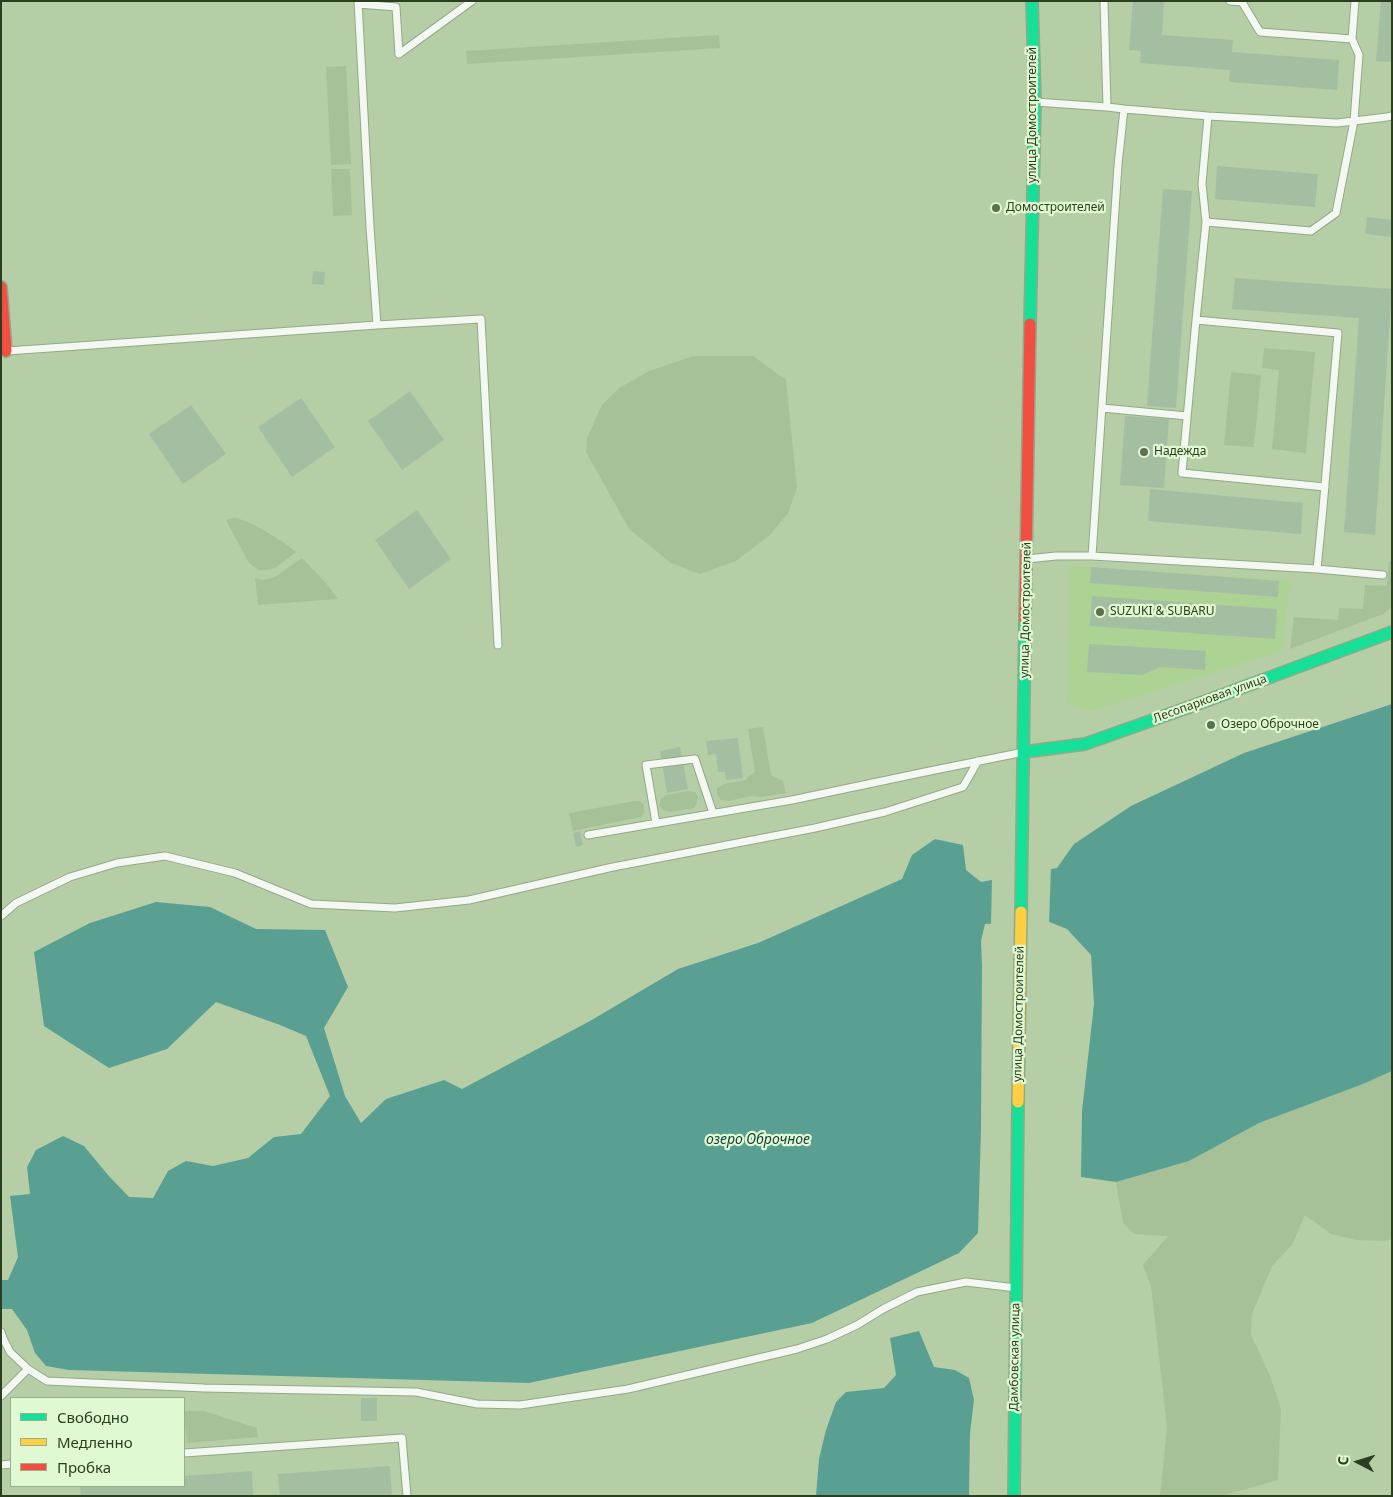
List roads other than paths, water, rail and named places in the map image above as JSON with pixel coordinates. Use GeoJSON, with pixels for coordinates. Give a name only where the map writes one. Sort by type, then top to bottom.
{"type":"FeatureCollection","features":[{"type":"Feature","properties":{"kind":"main road","name":"улица Домостроителей"},"geometry":{"type":"LineString","coordinates":[[1017,1218],[1027,438],[1035,102],[1032,1]]}},
{"type":"Feature","properties":{"kind":"main road"},"geometry":{"type":"LineString","coordinates":[[1,287],[4,351]]}},
{"type":"Feature","properties":{"kind":"main road","name":"Лесопарковая улица"},"geometry":{"type":"LineString","coordinates":[[1024,752],[1085,744],[1392,632]]}},
{"type":"Feature","properties":{"kind":"main road","name":"Дамбовская улица"},"geometry":{"type":"LineString","coordinates":[[1014,1496],[1017,1218]]}},
{"type":"Feature","properties":{"kind":"lane"},"geometry":{"type":"LineString","coordinates":[[377,325],[369,218],[358,2],[396,8],[399,54],[472,1]]}},
{"type":"Feature","properties":{"kind":"lane"},"geometry":{"type":"LineString","coordinates":[[1104,1],[1107,107]]}},
{"type":"Feature","properties":{"kind":"lane"},"geometry":{"type":"LineString","coordinates":[[1230,1],[1242,2],[1260,32],[1352,39]]}},
{"type":"Feature","properties":{"kind":"lane"},"geometry":{"type":"LineString","coordinates":[[1206,222],[1311,231],[1336,213],[1354,121],[1359,55],[1352,39],[1355,1]]}},
{"type":"Feature","properties":{"kind":"lane"},"geometry":{"type":"LineString","coordinates":[[1035,102],[1208,116],[1337,123],[1392,116]]}},
{"type":"Feature","properties":{"kind":"lane"},"geometry":{"type":"LineString","coordinates":[[1092,556],[1117,175],[1124,109]]}},
{"type":"Feature","properties":{"kind":"lane"},"geometry":{"type":"LineString","coordinates":[[1208,116],[1202,184],[1206,222],[1182,474],[1324,486]]}},
{"type":"Feature","properties":{"kind":"lane"},"geometry":{"type":"LineString","coordinates":[[4,351],[481,319],[498,645]]}},
{"type":"Feature","properties":{"kind":"lane"},"geometry":{"type":"LineString","coordinates":[[1196,320],[1338,333],[1317,569]]}},
{"type":"Feature","properties":{"kind":"lane"},"geometry":{"type":"LineString","coordinates":[[1102,408],[1187,416]]}},
{"type":"Feature","properties":{"kind":"lane"},"geometry":{"type":"LineString","coordinates":[[1026,559],[1056,556],[1092,556],[1317,569],[1383,575]]}},
{"type":"Feature","properties":{"kind":"lane"},"geometry":{"type":"LineString","coordinates":[[588,835],[792,800],[1024,752]]}},
{"type":"Feature","properties":{"kind":"lane"},"geometry":{"type":"LineString","coordinates":[[656,823],[646,765],[694,759],[713,813]]}},
{"type":"Feature","properties":{"kind":"lane"},"geometry":{"type":"LineString","coordinates":[[1,916],[16,903],[70,877],[117,863],[165,856],[236,873],[311,904],[395,908],[469,900],[613,867],[815,828],[885,812],[963,787],[978,761]]}},
{"type":"Feature","properties":{"kind":"lane"},"geometry":{"type":"LineString","coordinates":[[1,1332],[10,1352],[28,1369],[47,1381],[204,1388],[416,1392],[477,1404],[520,1405],[628,1389],[797,1349],[827,1340],[917,1292],[966,1282],[1016,1288]]}},
{"type":"Feature","properties":{"kind":"lane"},"geometry":{"type":"LineString","coordinates":[[1,1396],[28,1369]]}},
{"type":"Feature","properties":{"kind":"lane"},"geometry":{"type":"LineString","coordinates":[[185,1452],[402,1438],[407,1496]]}},
{"type":"Feature","properties":{"kind":"water","name":"озеро Оброчное"},"geometry":{"type":"Polygon","coordinates":[[[1392,704],[1392,1071],[1363,1084],[1259,1123],[1189,1161],[1116,1182],[1081,1177],[1082,1111],[1094,1004],[1091,955],[1067,929],[1047,921],[985,924],[981,941],[981,1129],[978,1233],[959,1253],[812,1323],[529,1383],[69,1370],[46,1366],[35,1353],[27,1330],[12,1309],[1,1309],[1,1280],[8,1280],[18,1257],[10,1196],[30,1194],[27,1167],[36,1150],[63,1136],[84,1146],[129,1197],[153,1198],[168,1171],[186,1161],[213,1166],[248,1158],[274,1137],[301,1134],[330,1096],[306,1036],[216,1002],[167,1049],[109,1068],[44,1026],[34,952],[90,923],[156,902],[210,907],[256,929],[325,930],[348,987],[324,1028],[345,1096],[361,1123],[386,1099],[444,1080],[462,1089],[590,1021],[678,969],[758,943],[902,879],[912,855],[935,839],[963,845],[966,870],[981,882],[1057,868],[1074,844],[1131,806],[1244,753],[1392,704]]]}},
{"type":"Feature","properties":{"kind":"water"},"geometry":{"type":"Polygon","coordinates":[[[919,1331],[934,1367],[955,1370],[969,1378],[974,1400],[970,1433],[969,1496],[816,1496],[819,1459],[826,1430],[836,1402],[846,1392],[884,1388],[896,1375],[890,1338],[919,1331]]]}},
{"type":"Feature","properties":{"kind":"place","name":"Домостроителей"},"geometry":{"type":"Point","coordinates":[996,208]}},
{"type":"Feature","properties":{"kind":"place","name":"Надежда"},"geometry":{"type":"Point","coordinates":[1144,452]}},
{"type":"Feature","properties":{"kind":"place","name":"SUZUKI & SUBARU"},"geometry":{"type":"Point","coordinates":[1100,612]}},
{"type":"Feature","properties":{"kind":"place","name":"Озеро Оброчное"},"geometry":{"type":"Point","coordinates":[1211,725]}}]}
